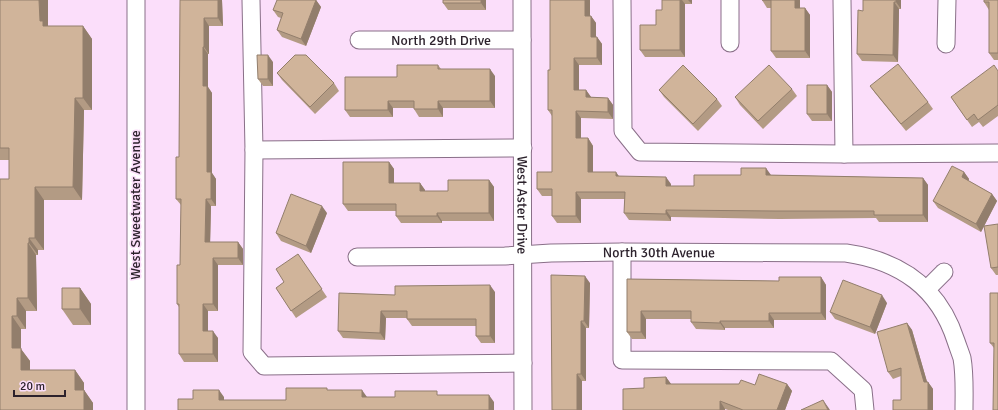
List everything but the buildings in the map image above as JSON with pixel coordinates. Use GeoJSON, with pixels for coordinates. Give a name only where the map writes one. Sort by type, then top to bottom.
{"type":"FeatureCollection","features":[{"type":"Feature","properties":{"kind":"street","name":"West Sweetwater Avenue"},"geometry":{"type":"LineString","coordinates":[[136,0],[136,410]]}},
{"type":"Feature","properties":{"kind":"street"},"geometry":{"type":"LineString","coordinates":[[251,0],[254,150],[252,352],[264,366],[523,363]]}},
{"type":"Feature","properties":{"kind":"street","name":"West Aster Drive"},"geometry":{"type":"LineString","coordinates":[[522,0],[523,410]]}},
{"type":"Feature","properties":{"kind":"street"},"geometry":{"type":"LineString","coordinates":[[622,0],[623,131],[640,152],[844,154],[998,153]]}},
{"type":"Feature","properties":{"kind":"street"},"geometry":{"type":"LineString","coordinates":[[730,0],[730,43]]}},
{"type":"Feature","properties":{"kind":"street"},"geometry":{"type":"LineString","coordinates":[[842,0],[844,154]]}},
{"type":"Feature","properties":{"kind":"street"},"geometry":{"type":"LineString","coordinates":[[946,44],[947,0]]}},
{"type":"Feature","properties":{"kind":"street","name":"North 29th Drive"},"geometry":{"type":"LineString","coordinates":[[359,40],[522,40]]}},
{"type":"Feature","properties":{"kind":"street"},"geometry":{"type":"LineString","coordinates":[[254,150],[522,148]]}},
{"type":"Feature","properties":{"kind":"street"},"geometry":{"type":"LineString","coordinates":[[622,252],[622,360],[831,361],[863,390],[865,410]]}},
{"type":"Feature","properties":{"kind":"street","name":"North 30th Avenue"},"geometry":{"type":"LineString","coordinates":[[358,257],[622,252],[846,253],[862,255],[898,269],[927,289],[951,324],[962,358],[964,410]]}},
{"type":"Feature","properties":{"kind":"street"},"geometry":{"type":"LineString","coordinates":[[927,289],[944,272]]}}]}
